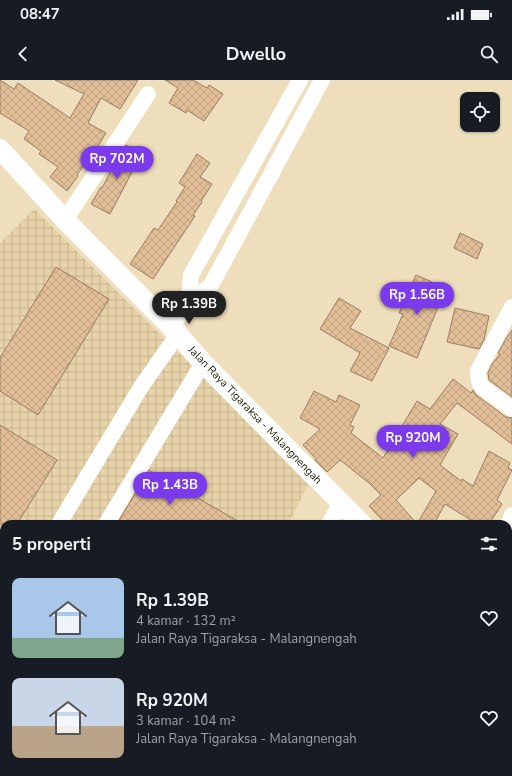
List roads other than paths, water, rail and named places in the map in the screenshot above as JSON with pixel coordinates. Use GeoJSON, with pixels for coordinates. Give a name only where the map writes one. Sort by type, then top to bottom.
{"type":"FeatureCollection","features":[{"type":"Feature","properties":{"kind":"main road","name":"Jalan Raya Tigaraksa - Malangnengah"},"geometry":{"type":"LineString","coordinates":[[0,149],[65,220],[358,520]]}},
{"type":"Feature","properties":{"kind":"street"},"geometry":{"type":"LineString","coordinates":[[61,520],[174,331],[189,301],[191,275],[300,80]]}},
{"type":"Feature","properties":{"kind":"street"},"geometry":{"type":"LineString","coordinates":[[189,301],[210,287],[322,80]]}},
{"type":"Feature","properties":{"kind":"street"},"geometry":{"type":"LineString","coordinates":[[65,220],[148,94]]}},
{"type":"Feature","properties":{"kind":"street"},"geometry":{"type":"LineString","coordinates":[[512,308],[478,370],[478,377],[479,383],[482,387],[512,409]]}},
{"type":"Feature","properties":{"kind":"street"},"geometry":{"type":"LineString","coordinates":[[108,520],[203,362]]}},
{"type":"Feature","properties":{"kind":"street"},"geometry":{"type":"LineString","coordinates":[[331,520],[341,503]]}}]}
